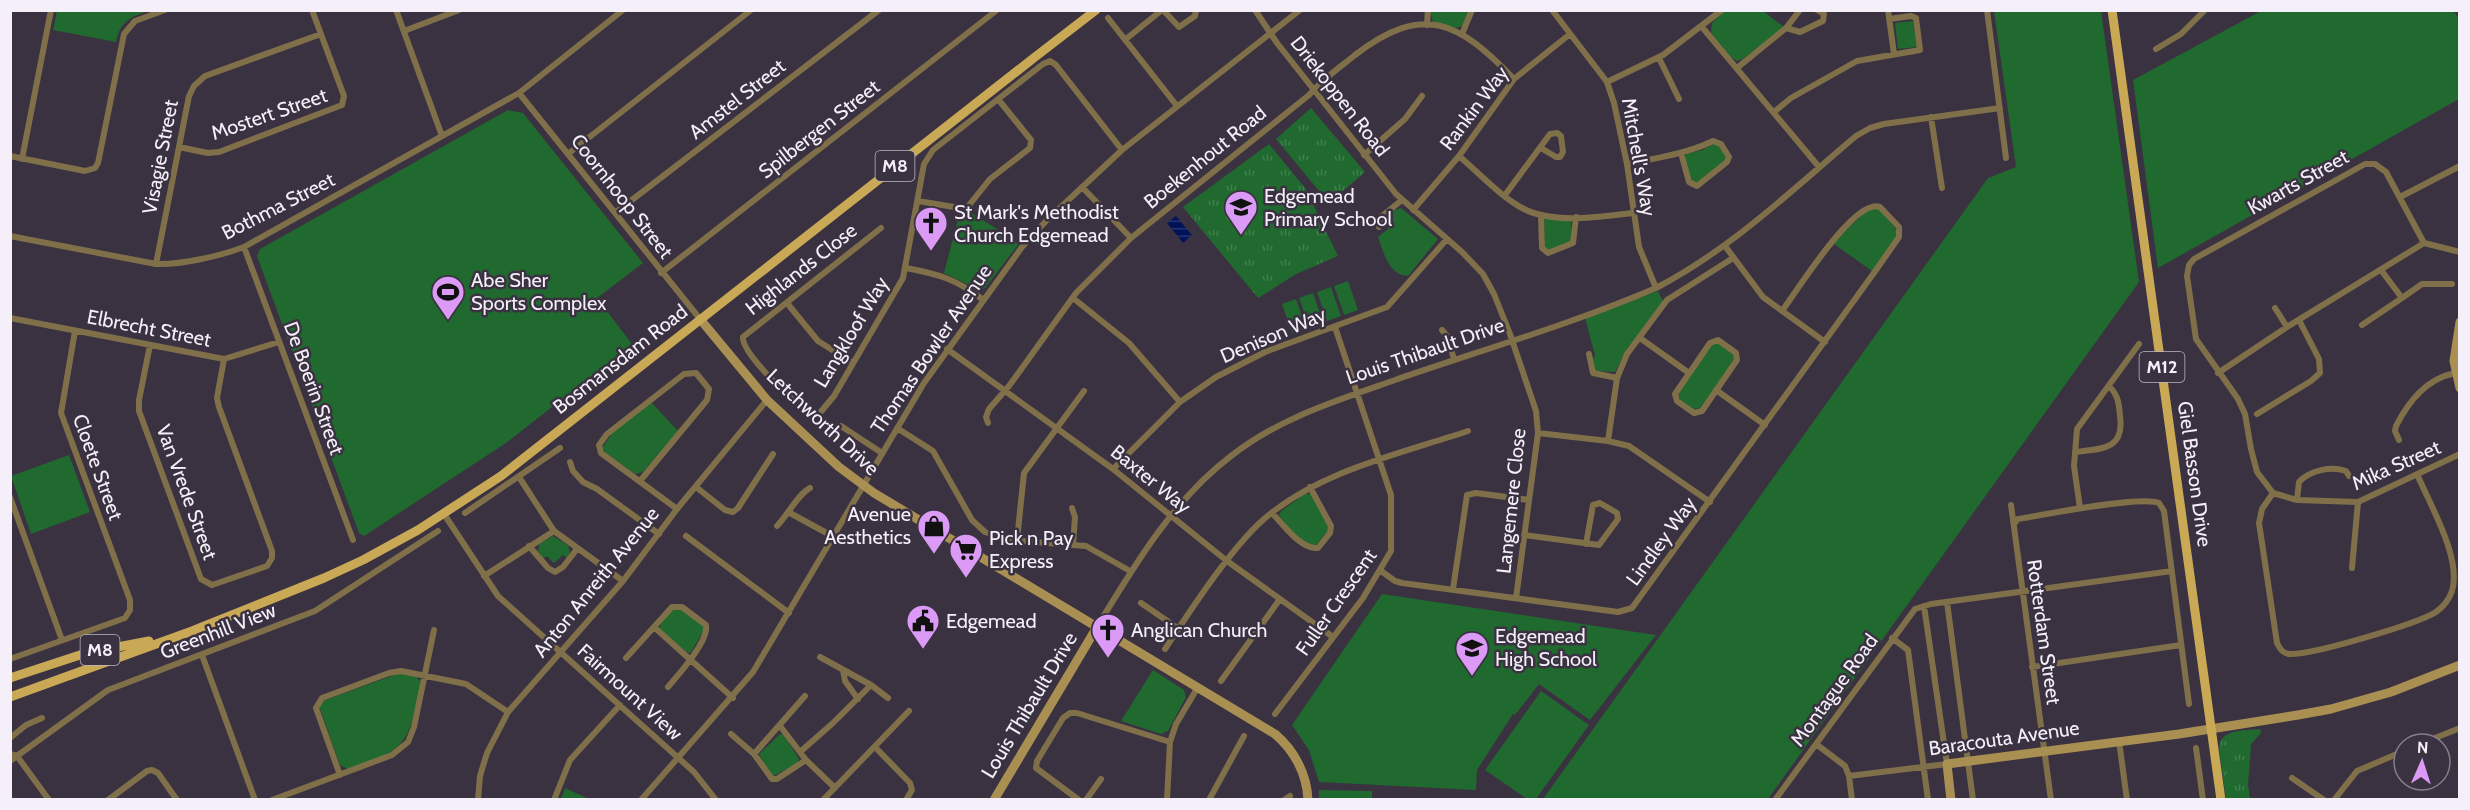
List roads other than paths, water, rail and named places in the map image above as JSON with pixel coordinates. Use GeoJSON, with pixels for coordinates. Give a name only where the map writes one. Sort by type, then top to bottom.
{"type":"FeatureCollection","features":[{"type":"Feature","properties":{"kind":"main road","name":"Bosmansdam Road"},"geometry":{"type":"LineString","coordinates":[[1035,57],[1087,10]]}},
{"type":"Feature","properties":{"kind":"main road","name":"Bosmansdam Road"},"geometry":{"type":"LineString","coordinates":[[10,697],[192,631],[334,574],[444,514],[501,476],[1096,10]]}},
{"type":"Feature","properties":{"kind":"main road","name":"Giel Basson Drive"},"geometry":{"type":"LineString","coordinates":[[2112,10],[2221,800]]}},
{"type":"Feature","properties":{"kind":"main road","name":"Bosmansdam Road"},"geometry":{"type":"LineString","coordinates":[[10,678],[86,652],[139,644],[192,631]]}},
{"type":"Feature","properties":{"kind":"street"},"geometry":{"type":"LineString","coordinates":[[22,159],[51,10]]}},
{"type":"Feature","properties":{"kind":"street"},"geometry":{"type":"LineString","coordinates":[[10,156],[85,171],[95,168],[98,163],[124,34],[135,21],[165,10]]}},
{"type":"Feature","properties":{"kind":"street","name":"Mostert Street"},"geometry":{"type":"LineString","coordinates":[[178,147],[208,153],[219,152],[340,107],[344,96],[312,10]]}},
{"type":"Feature","properties":{"kind":"street"},"geometry":{"type":"LineString","coordinates":[[396,10],[442,136]]}},
{"type":"Feature","properties":{"kind":"street"},"geometry":{"type":"LineString","coordinates":[[404,31],[459,10]]}},
{"type":"Feature","properties":{"kind":"street","name":"Bothma Street"},"geometry":{"type":"LineString","coordinates":[[10,236],[167,265],[232,252],[519,93],[623,10]]}},
{"type":"Feature","properties":{"kind":"street"},"geometry":{"type":"LineString","coordinates":[[568,154],[751,10]]}},
{"type":"Feature","properties":{"kind":"street","name":"Amstel Street"},"geometry":{"type":"LineString","coordinates":[[615,213],[879,10]]}},
{"type":"Feature","properties":{"kind":"street","name":"Spilbergen Street"},"geometry":{"type":"LineString","coordinates":[[661,273],[997,10]]}},
{"type":"Feature","properties":{"kind":"street"},"geometry":{"type":"LineString","coordinates":[[1126,39],[1162,10],[1179,27],[1195,16],[1196,10]]}},
{"type":"Feature","properties":{"kind":"street","name":"Driekoppen Road"},"geometry":{"type":"LineString","coordinates":[[1255,10],[1313,90],[1402,200],[1447,238],[1484,274],[1512,339]]}},
{"type":"Feature","properties":{"kind":"street","name":"Thomas Bowler Avenue"},"geometry":{"type":"LineString","coordinates":[[641,800],[733,698],[753,672],[897,428],[947,349],[1032,235],[1122,150],[1300,10]]}},
{"type":"Feature","properties":{"kind":"street"},"geometry":{"type":"LineString","coordinates":[[1428,10],[1427,25],[1445,27],[1462,34],[1485,50],[1514,79]]}},
{"type":"Feature","properties":{"kind":"street"},"geometry":{"type":"LineString","coordinates":[[1462,34],[1473,10]]}},
{"type":"Feature","properties":{"kind":"street","name":"Mitchell's Way"},"geometry":{"type":"LineString","coordinates":[[1552,10],[1607,82],[1614,103],[1627,164],[1639,247],[1656,288]]}},
{"type":"Feature","properties":{"kind":"street"},"geometry":{"type":"LineString","coordinates":[[1607,82],[1659,58],[1722,10]]}},
{"type":"Feature","properties":{"kind":"street"},"geometry":{"type":"LineString","coordinates":[[1737,69],[1758,49],[1786,28],[1800,10]]}},
{"type":"Feature","properties":{"kind":"street"},"geometry":{"type":"LineString","coordinates":[[1786,28],[1800,32],[1823,21],[1824,14],[1817,10]]}},
{"type":"Feature","properties":{"kind":"street"},"geometry":{"type":"LineString","coordinates":[[1888,10],[1894,54]]}},
{"type":"Feature","properties":{"kind":"street"},"geometry":{"type":"LineString","coordinates":[[1987,10],[2006,158]]}},
{"type":"Feature","properties":{"kind":"street"},"geometry":{"type":"LineString","coordinates":[[2156,49],[2181,34],[2202,12]]}},
{"type":"Feature","properties":{"kind":"street"},"geometry":{"type":"LineString","coordinates":[[1774,112],[1791,98],[1862,59],[1919,51],[1921,48],[1918,20],[1914,16],[1889,19]]}},
{"type":"Feature","properties":{"kind":"street"},"geometry":{"type":"LineString","coordinates":[[1108,18],[1177,106]]}},
{"type":"Feature","properties":{"kind":"street","name":"Boekenhout Road"},"geometry":{"type":"LineString","coordinates":[[988,423],[986,417],[989,409],[1073,298],[1131,238],[1378,38],[1401,28],[1427,25]]}},
{"type":"Feature","properties":{"kind":"street"},"geometry":{"type":"LineString","coordinates":[[1702,27],[1819,167]]}},
{"type":"Feature","properties":{"kind":"street","name":"Visagie Street"},"geometry":{"type":"LineString","coordinates":[[156,264],[189,96],[201,79],[321,34]]}},
{"type":"Feature","properties":{"kind":"street","name":"Rankin Way"},"geometry":{"type":"LineString","coordinates":[[1413,210],[1459,156],[1514,79],[1570,34]]}},
{"type":"Feature","properties":{"kind":"street"},"geometry":{"type":"LineString","coordinates":[[1659,58],[1679,99]]}},
{"type":"Feature","properties":{"kind":"street","name":"Langkloof Way"},"geometry":{"type":"LineString","coordinates":[[813,417],[819,414],[834,396],[897,290],[906,268],[924,164],[928,156],[998,99],[1050,61],[1056,65],[1122,150]]}},
{"type":"Feature","properties":{"kind":"street","name":"Coornhoop Street"},"geometry":{"type":"LineString","coordinates":[[519,93],[700,319]]}},
{"type":"Feature","properties":{"kind":"street"},"geometry":{"type":"LineString","coordinates":[[1365,155],[1405,119],[1422,96]]}},
{"type":"Feature","properties":{"kind":"street"},"geometry":{"type":"LineString","coordinates":[[918,201],[966,208],[990,179],[1030,148],[1032,144],[1030,138],[998,99]]}},
{"type":"Feature","properties":{"kind":"street","name":"Louis Thibault Drive"},"geometry":{"type":"LineString","coordinates":[[994,800],[1130,571],[1172,516],[1212,472],[1256,438],[1286,421],[1358,393],[1656,288],[1702,263],[1725,246],[1856,136],[1870,128],[1884,124],[2000,108]]}},
{"type":"Feature","properties":{"kind":"street"},"geometry":{"type":"LineString","coordinates":[[1931,117],[1941,188]]}},
{"type":"Feature","properties":{"kind":"street"},"geometry":{"type":"LineString","coordinates":[[1627,164],[1681,153],[1716,141],[1729,157],[1727,162],[1697,186],[1689,182],[1681,153]]}},
{"type":"Feature","properties":{"kind":"street"},"geometry":{"type":"LineString","coordinates":[[1504,195],[1540,148]]}},
{"type":"Feature","properties":{"kind":"street"},"geometry":{"type":"LineString","coordinates":[[1459,156],[1524,210],[1541,216],[1576,217],[1633,213]]}},
{"type":"Feature","properties":{"kind":"street","name":"Kwarts Street"},"geometry":{"type":"LineString","coordinates":[[2218,373],[2196,339],[2187,276],[2189,265],[2193,260],[2365,164],[2375,164],[2384,169],[2424,243]]}},
{"type":"Feature","properties":{"kind":"street"},"geometry":{"type":"LineString","coordinates":[[2400,197],[2460,166]]}},
{"type":"Feature","properties":{"kind":"street"},"geometry":{"type":"LineString","coordinates":[[1082,187],[1131,238]]}},
{"type":"Feature","properties":{"kind":"street"},"geometry":{"type":"LineString","coordinates":[[1379,227],[1382,216],[1402,200]]}},
{"type":"Feature","properties":{"kind":"street","name":"Lindley Way"},"geometry":{"type":"LineString","coordinates":[[1381,571],[1395,581],[1618,612],[1628,610],[1638,603],[1825,342],[1899,237],[1899,227],[1880,207],[1870,206],[1839,232],[1782,311]]}},
{"type":"Feature","properties":{"kind":"street"},"geometry":{"type":"LineString","coordinates":[[1541,216],[1542,248],[1548,253],[1571,246],[1576,217]]}},
{"type":"Feature","properties":{"kind":"street","name":"Highlands Close"},"geometry":{"type":"LineString","coordinates":[[813,417],[772,380],[743,341],[746,333],[880,228]]}},
{"type":"Feature","properties":{"kind":"street","name":"Denison Way"},"geometry":{"type":"LineString","coordinates":[[1113,469],[1180,402],[1216,377],[1245,361],[1387,307],[1447,238]]}},
{"type":"Feature","properties":{"kind":"street"},"geometry":{"type":"LineString","coordinates":[[2417,474],[2452,558],[2453,584],[2445,605],[2429,616],[2339,645],[2290,654],[2280,649],[2277,643],[2259,531],[2262,509],[2273,493],[2257,472],[2242,407],[2218,373],[2287,327],[2424,243],[2460,252]]}},
{"type":"Feature","properties":{"kind":"street"},"geometry":{"type":"LineString","coordinates":[[1725,246],[1756,290],[1825,342]]}},
{"type":"Feature","properties":{"kind":"street","name":"De Boerin Street"},"geometry":{"type":"LineString","coordinates":[[244,247],[353,540]]}},
{"type":"Feature","properties":{"kind":"street"},"geometry":{"type":"LineString","coordinates":[[1608,441],[1617,378],[1627,354],[1667,300],[1733,258]]}},
{"type":"Feature","properties":{"kind":"street"},"geometry":{"type":"LineString","coordinates":[[906,268],[944,276],[964,285],[982,300]]}},
{"type":"Feature","properties":{"kind":"street"},"geometry":{"type":"LineString","coordinates":[[2381,270],[2402,298]]}},
{"type":"Feature","properties":{"kind":"street"},"geometry":{"type":"LineString","coordinates":[[2362,325],[2422,284],[2452,284]]}},
{"type":"Feature","properties":{"kind":"street"},"geometry":{"type":"LineString","coordinates":[[1073,298],[1129,343],[1180,402]]}},
{"type":"Feature","properties":{"kind":"street"},"geometry":{"type":"LineString","coordinates":[[787,303],[818,341],[853,363]]}},
{"type":"Feature","properties":{"kind":"street"},"geometry":{"type":"LineString","coordinates":[[2275,308],[2287,327]]}},
{"type":"Feature","properties":{"kind":"street","name":"Elbrecht Street"},"geometry":{"type":"LineString","coordinates":[[10,318],[224,359],[279,342]]}},
{"type":"Feature","properties":{"kind":"street","name":"Letchworth Drive"},"geometry":{"type":"LineString","coordinates":[[700,319],[767,400],[839,467],[863,486],[1264,726],[1283,741],[1301,768],[1308,800]]}},
{"type":"Feature","properties":{"kind":"street"},"geometry":{"type":"LineString","coordinates":[[2257,414],[2320,373],[2319,358],[2299,320]]}},
{"type":"Feature","properties":{"kind":"street"},"geometry":{"type":"LineString","coordinates":[[2460,322],[2455,373],[2460,388]]}},
{"type":"Feature","properties":{"kind":"street","name":"Fuller Crescent"},"geometry":{"type":"LineString","coordinates":[[1275,714],[1381,571],[1392,551],[1391,495],[1335,327]]}},
{"type":"Feature","properties":{"kind":"street"},"geometry":{"type":"LineString","coordinates":[[1442,330],[1447,336],[1454,359]]}},
{"type":"Feature","properties":{"kind":"street","name":"Cloete Street"},"geometry":{"type":"LineString","coordinates":[[62,640],[125,618],[130,610],[130,600],[61,412],[75,331]]}},
{"type":"Feature","properties":{"kind":"street"},"geometry":{"type":"LineString","coordinates":[[1640,338],[1689,373]]}},
{"type":"Feature","properties":{"kind":"street","name":"Langemere Close"},"geometry":{"type":"LineString","coordinates":[[1512,339],[1536,411],[1538,433],[1516,598]]}},
{"type":"Feature","properties":{"kind":"street"},"geometry":{"type":"LineString","coordinates":[[1712,341],[1720,342],[1735,352],[1738,357],[1716,390],[1702,411],[1694,413],[1677,401],[1675,396],[1712,341]]}},
{"type":"Feature","properties":{"kind":"street"},"geometry":{"type":"LineString","coordinates":[[2080,508],[2074,466],[2077,429],[2139,344]]}},
{"type":"Feature","properties":{"kind":"street","name":"Van Vrede Street"},"geometry":{"type":"LineString","coordinates":[[150,345],[139,399],[139,411],[201,579],[212,585],[267,566],[272,558],[272,551],[219,407],[218,398],[224,359]]}},
{"type":"Feature","properties":{"kind":"street","name":"Baxter Way"},"geometry":{"type":"LineString","coordinates":[[947,349],[1113,469],[1227,561],[1333,637]]}},
{"type":"Feature","properties":{"kind":"street"},"geometry":{"type":"LineString","coordinates":[[1589,354],[1593,373],[1617,378]]}},
{"type":"Feature","properties":{"kind":"street"},"geometry":{"type":"LineString","coordinates":[[640,481],[708,398],[709,389],[696,373],[684,374],[599,442],[601,453],[677,509]]}},
{"type":"Feature","properties":{"kind":"street"},"geometry":{"type":"LineString","coordinates":[[2398,440],[2396,426],[2418,392],[2446,374],[2455,373]]}},
{"type":"Feature","properties":{"kind":"street"},"geometry":{"type":"LineString","coordinates":[[2075,452],[2105,448],[2120,435],[2118,399],[2109,386]]}},
{"type":"Feature","properties":{"kind":"street"},"geometry":{"type":"LineString","coordinates":[[1716,390],[1765,425]]}},
{"type":"Feature","properties":{"kind":"street"},"geometry":{"type":"LineString","coordinates":[[1017,540],[1024,473],[1084,391]]}},
{"type":"Feature","properties":{"kind":"street","name":"Anton Anreith Avenue"},"geometry":{"type":"LineString","coordinates":[[478,800],[480,776],[487,753],[508,712],[623,581],[677,509],[767,400]]}},
{"type":"Feature","properties":{"kind":"street"},"geometry":{"type":"LineString","coordinates":[[842,426],[882,453]]}},
{"type":"Feature","properties":{"kind":"street"},"geometry":{"type":"LineString","coordinates":[[897,428],[933,451],[976,524],[997,537],[1093,548],[1130,571]]}},
{"type":"Feature","properties":{"kind":"street"},"geometry":{"type":"LineString","coordinates":[[1165,650],[1227,561],[1253,530],[1272,513],[1310,487],[1468,431]]}},
{"type":"Feature","properties":{"kind":"street"},"geometry":{"type":"LineString","coordinates":[[1538,433],[1608,441],[1638,451],[1710,502]]}},
{"type":"Feature","properties":{"kind":"street"},"geometry":{"type":"LineString","coordinates":[[465,513],[560,448]]}},
{"type":"Feature","properties":{"kind":"street"},"geometry":{"type":"LineString","coordinates":[[696,487],[725,510],[733,512],[738,508],[773,454]]}},
{"type":"Feature","properties":{"kind":"street","name":"Mika Street"},"geometry":{"type":"LineString","coordinates":[[2273,493],[2297,500],[2358,502],[2460,454]]}},
{"type":"Feature","properties":{"kind":"street"},"geometry":{"type":"LineString","coordinates":[[570,462],[573,471],[583,482],[597,489],[658,534]]}},
{"type":"Feature","properties":{"kind":"street"},"geometry":{"type":"LineString","coordinates":[[2297,500],[2299,482],[2307,476],[2332,468],[2346,471],[2349,476]]}},
{"type":"Feature","properties":{"kind":"street"},"geometry":{"type":"LineString","coordinates":[[519,477],[554,531],[623,581]]}},
{"type":"Feature","properties":{"kind":"street"},"geometry":{"type":"LineString","coordinates":[[1272,513],[1295,536],[1311,548],[1318,548],[1330,533],[1330,526],[1310,487]]}},
{"type":"Feature","properties":{"kind":"street"},"geometry":{"type":"LineString","coordinates":[[777,526],[790,513],[804,492],[810,488]]}},
{"type":"Feature","properties":{"kind":"street"},"geometry":{"type":"LineString","coordinates":[[1453,590],[1467,495],[1476,493],[1529,500]]}},
{"type":"Feature","properties":{"kind":"street"},"geometry":{"type":"LineString","coordinates":[[10,496],[62,640],[10,660]]}},
{"type":"Feature","properties":{"kind":"street"},"geometry":{"type":"LineString","coordinates":[[2014,524],[2018,519],[2080,508],[2151,500],[2159,502],[2164,511],[2189,704]]}},
{"type":"Feature","properties":{"kind":"street"},"geometry":{"type":"LineString","coordinates":[[2352,568],[2358,502]]}},
{"type":"Feature","properties":{"kind":"street"},"geometry":{"type":"LineString","coordinates":[[1524,534],[1586,544],[1602,543],[1618,519],[1617,513],[1603,504],[1593,505],[1586,544]]}},
{"type":"Feature","properties":{"kind":"street","name":"Rotterdam Street"},"geometry":{"type":"LineString","coordinates":[[2011,505],[2050,800]]}},
{"type":"Feature","properties":{"kind":"street"},"geometry":{"type":"LineString","coordinates":[[1072,508],[1075,517],[1073,544]]}},
{"type":"Feature","properties":{"kind":"street"},"geometry":{"type":"LineString","coordinates":[[790,513],[834,537]]}},
{"type":"Feature","properties":{"kind":"street","name":"Fairmount View"},"geometry":{"type":"LineString","coordinates":[[444,514],[498,596],[704,782],[716,800]]}},
{"type":"Feature","properties":{"kind":"street","name":"Greenhill View"},"geometry":{"type":"LineString","coordinates":[[10,761],[14,755],[102,693],[315,611],[438,531]]}},
{"type":"Feature","properties":{"kind":"street"},"geometry":{"type":"LineString","coordinates":[[484,576],[554,531]]}},
{"type":"Feature","properties":{"kind":"street"},"geometry":{"type":"LineString","coordinates":[[686,536],[789,612]]}},
{"type":"Feature","properties":{"kind":"street"},"geometry":{"type":"LineString","coordinates":[[529,546],[548,568],[555,572],[563,567],[577,549]]}},
{"type":"Feature","properties":{"kind":"street"},"geometry":{"type":"LineString","coordinates":[[1951,800],[1924,606],[2172,571]]}},
{"type":"Feature","properties":{"kind":"street"},"geometry":{"type":"LineString","coordinates":[[1221,681],[1280,599]]}},
{"type":"Feature","properties":{"kind":"street"},"geometry":{"type":"LineString","coordinates":[[1947,602],[1973,800]]}},
{"type":"Feature","properties":{"kind":"street"},"geometry":{"type":"LineString","coordinates":[[1141,603],[1179,629]]}},
{"type":"Feature","properties":{"kind":"street"},"geometry":{"type":"LineString","coordinates":[[626,658],[676,606],[682,607],[702,620],[707,626],[707,631],[691,661],[668,687]]}},
{"type":"Feature","properties":{"kind":"street","name":"Montague Road"},"geometry":{"type":"LineString","coordinates":[[1775,800],[1911,612],[1924,606]]}},
{"type":"Feature","properties":{"kind":"street"},"geometry":{"type":"LineString","coordinates":[[654,627],[733,698]]}},
{"type":"Feature","properties":{"kind":"street"},"geometry":{"type":"LineString","coordinates":[[273,800],[392,755],[408,742],[414,727],[434,630]]}},
{"type":"Feature","properties":{"kind":"street"},"geometry":{"type":"LineString","coordinates":[[1892,638],[1908,650],[1928,800]]}},
{"type":"Feature","properties":{"kind":"street"},"geometry":{"type":"LineString","coordinates":[[2032,667],[2181,645]]}},
{"type":"Feature","properties":{"kind":"street"},"geometry":{"type":"LineString","coordinates":[[202,655],[255,800]]}},
{"type":"Feature","properties":{"kind":"street"},"geometry":{"type":"LineString","coordinates":[[820,657],[871,685],[888,698]]}},
{"type":"Feature","properties":{"kind":"street","name":"Baracouta Avenue"},"geometry":{"type":"LineString","coordinates":[[1849,776],[2211,728],[2331,709],[2391,692],[2460,665]]}},
{"type":"Feature","properties":{"kind":"street"},"geometry":{"type":"LineString","coordinates":[[843,670],[845,681],[858,699]]}},
{"type":"Feature","properties":{"kind":"street"},"geometry":{"type":"LineString","coordinates":[[340,775],[316,711],[319,701],[388,673],[401,671],[425,674],[466,684],[508,712]]}},
{"type":"Feature","properties":{"kind":"street"},"geometry":{"type":"LineString","coordinates":[[800,752],[871,685]]}},
{"type":"Feature","properties":{"kind":"street"},"geometry":{"type":"LineString","coordinates":[[1167,800],[1170,742],[1176,724],[1198,687]]}},
{"type":"Feature","properties":{"kind":"street"},"geometry":{"type":"LineString","coordinates":[[754,754],[805,696]]}},
{"type":"Feature","properties":{"kind":"street"},"geometry":{"type":"LineString","coordinates":[[554,800],[560,780],[570,760],[620,705]]}},
{"type":"Feature","properties":{"kind":"street"},"geometry":{"type":"LineString","coordinates":[[823,800],[909,711]]}},
{"type":"Feature","properties":{"kind":"street"},"geometry":{"type":"LineString","coordinates":[[1079,800],[1036,768],[1036,763],[1063,718],[1070,713],[1077,713],[1170,742]]}},
{"type":"Feature","properties":{"kind":"street"},"geometry":{"type":"LineString","coordinates":[[10,738],[26,725],[42,718]]}},
{"type":"Feature","properties":{"kind":"street"},"geometry":{"type":"LineString","coordinates":[[780,726],[806,760],[835,788]]}},
{"type":"Feature","properties":{"kind":"street"},"geometry":{"type":"LineString","coordinates":[[731,734],[754,754],[768,776],[774,779],[806,760]]}},
{"type":"Feature","properties":{"kind":"street"},"geometry":{"type":"LineString","coordinates":[[1209,800],[1244,736]]}},
{"type":"Feature","properties":{"kind":"street"},"geometry":{"type":"LineString","coordinates":[[2119,740],[2127,800]]}},
{"type":"Feature","properties":{"kind":"street"},"geometry":{"type":"LineString","coordinates":[[1816,744],[1845,766],[1849,776],[1852,800]]}},
{"type":"Feature","properties":{"kind":"street"},"geometry":{"type":"LineString","coordinates":[[875,747],[910,783],[911,793],[906,800]]}},
{"type":"Feature","properties":{"kind":"street"},"geometry":{"type":"LineString","coordinates":[[2196,748],[2203,800]]}},
{"type":"Feature","properties":{"kind":"street"},"geometry":{"type":"LineString","coordinates":[[14,755],[49,800]]}},
{"type":"Feature","properties":{"kind":"street"},"geometry":{"type":"LineString","coordinates":[[2334,800],[2356,771],[2392,755]]}},
{"type":"Feature","properties":{"kind":"street"},"geometry":{"type":"LineString","coordinates":[[108,800],[147,771],[152,770],[158,773],[177,800]]}},
{"type":"Feature","properties":{"kind":"street"},"geometry":{"type":"LineString","coordinates":[[1086,800],[1101,778]]}},
{"type":"Feature","properties":{"kind":"street"},"geometry":{"type":"LineString","coordinates":[[2292,778],[2325,800]]}},
{"type":"Feature","properties":{"kind":"place","name":"Edgemead Primary School"},"geometry":{"type":"Point","coordinates":[1241,236]}},
{"type":"Feature","properties":{"kind":"place","name":"St Mark's Methodist Church Edgemead"},"geometry":{"type":"Point","coordinates":[931,252]}},
{"type":"Feature","properties":{"kind":"place","name":"Abe Sher Sports Complex"},"geometry":{"type":"Point","coordinates":[448,321]}},
{"type":"Feature","properties":{"kind":"place","name":"Avenue Aesthetics"},"geometry":{"type":"Point","coordinates":[934,555]}},
{"type":"Feature","properties":{"kind":"place","name":"Pick n Pay Express"},"geometry":{"type":"Point","coordinates":[966,579]}},
{"type":"Feature","properties":{"kind":"place","name":"Edgemead"},"geometry":{"type":"Point","coordinates":[923,650]}},
{"type":"Feature","properties":{"kind":"place","name":"Anglican Church"},"geometry":{"type":"Point","coordinates":[1108,659]}},
{"type":"Feature","properties":{"kind":"place","name":"Edgemead High School"},"geometry":{"type":"Point","coordinates":[1472,677]}}]}
